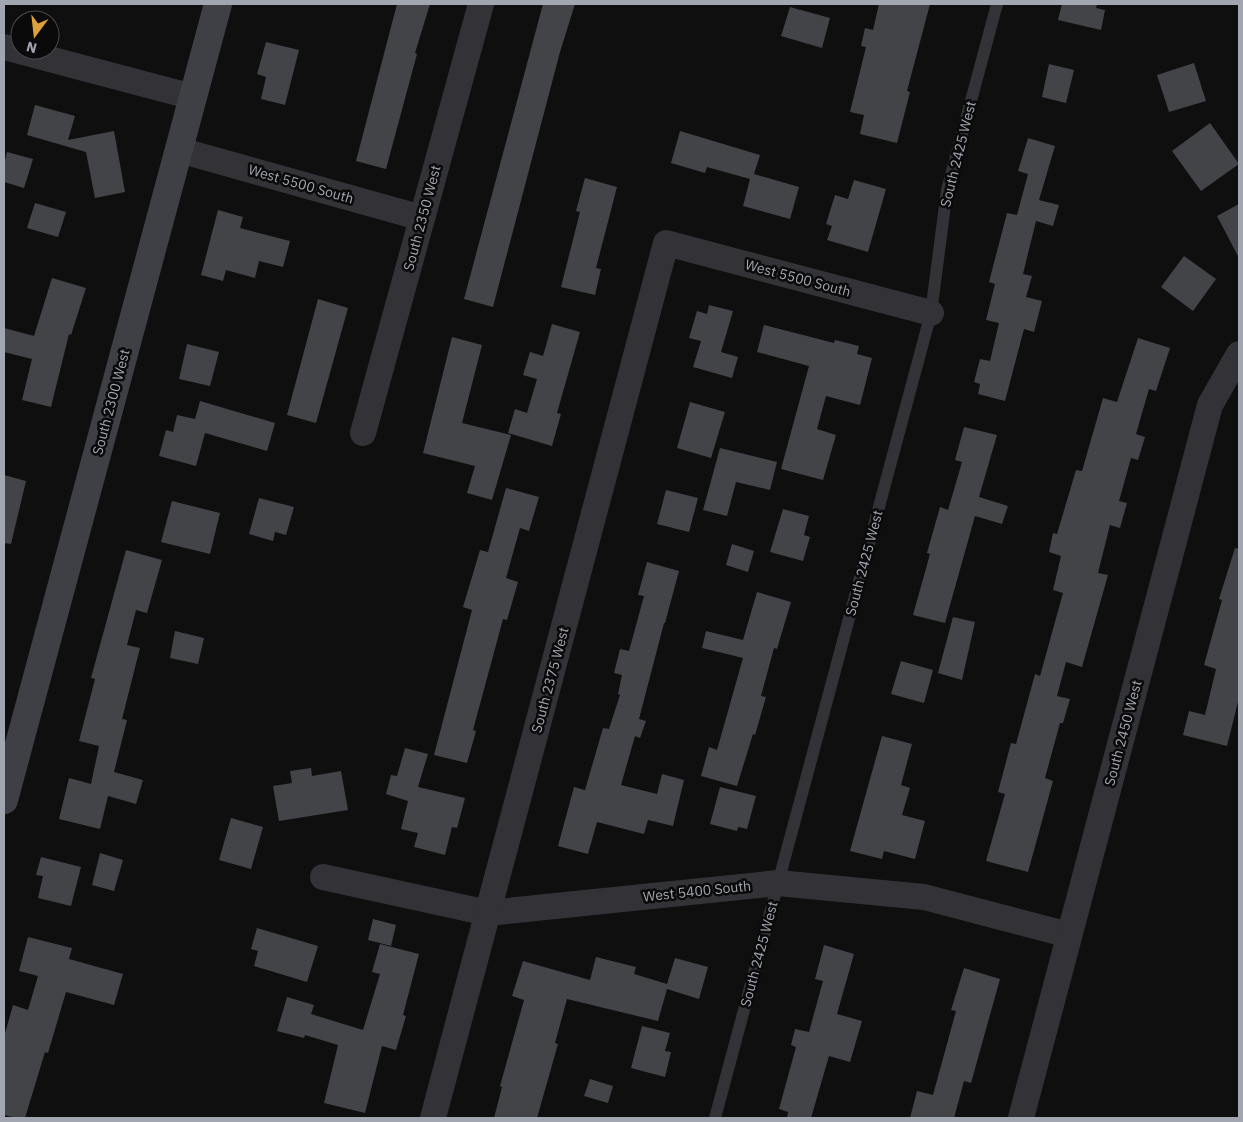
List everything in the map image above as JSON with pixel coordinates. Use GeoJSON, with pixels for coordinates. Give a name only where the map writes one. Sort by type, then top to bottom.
{"type":"FeatureCollection","features":[{"type":"Feature","properties":{"kind":"street","name":"South 2300 West"},"geometry":{"type":"LineString","coordinates":[[4,800],[10,756],[218,4]]}},
{"type":"Feature","properties":{"kind":"street","name":"South 2350 West"},"geometry":{"type":"LineString","coordinates":[[363,433],[481,4]]}},
{"type":"Feature","properties":{"kind":"street"},"geometry":{"type":"LineString","coordinates":[[4,47],[193,97]]}},
{"type":"Feature","properties":{"kind":"street","name":"West 5500 South"},"geometry":{"type":"LineString","coordinates":[[179,150],[422,218]]}},
{"type":"Feature","properties":{"kind":"street","name":"West 5500 South"},"geometry":{"type":"LineString","coordinates":[[666,242],[931,313]]}},
{"type":"Feature","properties":{"kind":"street","name":"South 2375 West"},"geometry":{"type":"LineString","coordinates":[[433,1118],[666,242]]}},
{"type":"Feature","properties":{"kind":"street","name":"South 2450 West"},"geometry":{"type":"LineString","coordinates":[[1021,1118],[1210,406],[1239,354]]}},
{"type":"Feature","properties":{"kind":"street","name":"West 5400 South"},"geometry":{"type":"LineString","coordinates":[[323,877],[488,913],[778,883],[924,898],[1070,935]]}},
{"type":"Feature","properties":{"kind":"lane","name":"South 2425 West"},"geometry":{"type":"LineString","coordinates":[[715,1118],[931,313],[947,190],[997,4]]}},
{"type":"Feature","properties":{"kind":"building"},"geometry":{"type":"Polygon","coordinates":[[[397,4],[430,4],[415,53],[417,54],[386,169],[356,161],[397,4]]]}},
{"type":"Feature","properties":{"kind":"building"},"geometry":{"type":"Polygon","coordinates":[[[543,4],[575,4],[560,52],[493,307],[464,299],[543,4]]]}},
{"type":"Feature","properties":{"kind":"building"},"geometry":{"type":"Polygon","coordinates":[[[879,4],[930,4],[907,91],[910,92],[897,143],[860,134],[864,115],[850,112],[866,47],[861,46],[865,28],[873,30],[879,4]]]}},
{"type":"Feature","properties":{"kind":"building"},"geometry":{"type":"Polygon","coordinates":[[[1062,4],[1097,4],[1096,8],[1105,10],[1101,30],[1058,20],[1062,4]]]}},
{"type":"Feature","properties":{"kind":"building"},"geometry":{"type":"Polygon","coordinates":[[[790,7],[830,18],[822,48],[781,36],[790,7]]]}},
{"type":"Feature","properties":{"kind":"building"},"geometry":{"type":"Polygon","coordinates":[[[266,42],[299,50],[285,105],[261,99],[266,77],[257,74],[266,42]]]}},
{"type":"Feature","properties":{"kind":"building"},"geometry":{"type":"Polygon","coordinates":[[[1194,63],[1206,101],[1169,112],[1157,75],[1194,63]]]}},
{"type":"Feature","properties":{"kind":"building"},"geometry":{"type":"Polygon","coordinates":[[[1049,64],[1074,70],[1066,103],[1042,97],[1049,64]]]}},
{"type":"Feature","properties":{"kind":"building"},"geometry":{"type":"Polygon","coordinates":[[[35,105],[75,116],[68,140],[114,131],[125,192],[95,198],[86,152],[27,135],[35,105]]]}},
{"type":"Feature","properties":{"kind":"building"},"geometry":{"type":"Polygon","coordinates":[[[1210,123],[1239,164],[1201,191],[1172,151],[1210,123]]]}},
{"type":"Feature","properties":{"kind":"building"},"geometry":{"type":"Polygon","coordinates":[[[680,131],[760,155],[754,174],[799,187],[790,219],[743,206],[750,179],[707,167],[705,173],[671,163],[680,131]]]}},
{"type":"Feature","properties":{"kind":"building"},"geometry":{"type":"Polygon","coordinates":[[[1028,138],[1055,146],[1039,200],[1059,205],[1053,226],[1036,221],[1023,274],[1032,276],[1026,297],[1042,301],[1034,332],[1024,329],[1005,401],[978,394],[980,384],[974,382],[980,359],[990,361],[999,323],[986,320],[995,284],[989,282],[1007,213],[1017,215],[1028,174],[1018,171],[1028,138]]]}},
{"type":"Feature","properties":{"kind":"building"},"geometry":{"type":"Polygon","coordinates":[[[7,152],[33,159],[24,188],[4,182],[4,164],[7,152]]]}},
{"type":"Feature","properties":{"kind":"building"},"geometry":{"type":"Polygon","coordinates":[[[585,178],[617,187],[596,268],[601,269],[595,295],[561,287],[580,212],[576,211],[585,178]]]}},
{"type":"Feature","properties":{"kind":"building"},"geometry":{"type":"Polygon","coordinates":[[[854,180],[886,189],[868,252],[827,240],[832,226],[826,224],[835,195],[848,199],[854,180]]]}},
{"type":"Feature","properties":{"kind":"building"},"geometry":{"type":"Polygon","coordinates":[[[35,203],[66,212],[58,237],[27,228],[35,203]]]}},
{"type":"Feature","properties":{"kind":"building"},"geometry":{"type":"Polygon","coordinates":[[[1239,204],[1239,258],[1217,216],[1239,204]]]}},
{"type":"Feature","properties":{"kind":"building"},"geometry":{"type":"Polygon","coordinates":[[[218,210],[243,217],[240,228],[290,241],[283,267],[259,261],[255,278],[226,270],[223,281],[201,275],[218,210]]]}},
{"type":"Feature","properties":{"kind":"building"},"geometry":{"type":"Polygon","coordinates":[[[1184,256],[1216,279],[1193,311],[1161,287],[1184,256]]]}},
{"type":"Feature","properties":{"kind":"building"},"geometry":{"type":"Polygon","coordinates":[[[52,278],[86,288],[71,335],[69,334],[51,407],[22,400],[32,359],[4,352],[4,328],[34,336],[52,278]]]}},
{"type":"Feature","properties":{"kind":"building"},"geometry":{"type":"Polygon","coordinates":[[[318,299],[348,308],[316,423],[287,415],[318,299]]]}},
{"type":"Feature","properties":{"kind":"building"},"geometry":{"type":"Polygon","coordinates":[[[709,305],[733,311],[721,352],[738,357],[732,378],[693,367],[701,341],[689,338],[697,311],[707,314],[709,305]]]}},
{"type":"Feature","properties":{"kind":"building"},"geometry":{"type":"Polygon","coordinates":[[[552,324],[580,332],[557,413],[561,414],[552,446],[508,433],[515,409],[527,413],[537,379],[523,375],[530,352],[543,356],[552,324]]]}},
{"type":"Feature","properties":{"kind":"building"},"geometry":{"type":"Polygon","coordinates":[[[764,325],[834,343],[835,340],[859,346],[857,354],[872,358],[860,405],[826,396],[817,429],[836,435],[823,480],[781,469],[809,366],[757,352],[764,325]]]}},
{"type":"Feature","properties":{"kind":"building"},"geometry":{"type":"Polygon","coordinates":[[[452,337],[482,345],[462,423],[511,435],[492,500],[467,493],[475,466],[423,453],[452,337]]]}},
{"type":"Feature","properties":{"kind":"building"},"geometry":{"type":"Polygon","coordinates":[[[1138,338],[1170,348],[1156,391],[1149,389],[1136,434],[1145,437],[1138,460],[1131,458],[1119,501],[1127,503],[1120,528],[1110,525],[1098,573],[1108,575],[1082,667],[1066,662],[1057,696],[1070,699],[1063,723],[1060,723],[1045,778],[1053,781],[1028,872],[986,861],[1005,794],[998,792],[1011,743],[1016,744],[1035,674],[1040,676],[1063,593],[1053,590],[1061,556],[1049,552],[1053,533],[1057,534],[1076,470],[1082,471],[1103,398],[1117,402],[1138,338]]]}},
{"type":"Feature","properties":{"kind":"building"},"geometry":{"type":"Polygon","coordinates":[[[187,344],[219,352],[210,386],[179,379],[187,344]]]}},
{"type":"Feature","properties":{"kind":"building"},"geometry":{"type":"Polygon","coordinates":[[[200,401],[275,423],[267,451],[205,433],[196,466],[159,456],[166,430],[173,432],[177,415],[195,419],[200,401]]]}},
{"type":"Feature","properties":{"kind":"building"},"geometry":{"type":"Polygon","coordinates":[[[690,402],[725,412],[711,458],[677,448],[690,402]]]}},
{"type":"Feature","properties":{"kind":"building"},"geometry":{"type":"Polygon","coordinates":[[[964,427],[997,435],[979,497],[1008,506],[1002,524],[975,516],[945,623],[913,615],[930,554],[927,553],[940,507],[948,510],[962,462],[955,460],[964,427]]]}},
{"type":"Feature","properties":{"kind":"building"},"geometry":{"type":"Polygon","coordinates":[[[720,448],[777,462],[770,490],[736,482],[727,516],[703,510],[720,448]]]}},
{"type":"Feature","properties":{"kind":"building"},"geometry":{"type":"Polygon","coordinates":[[[4,475],[26,481],[11,544],[4,543],[4,475]]]}},
{"type":"Feature","properties":{"kind":"building"},"geometry":{"type":"Polygon","coordinates":[[[506,488],[539,497],[529,531],[520,528],[506,578],[518,582],[507,620],[503,619],[473,730],[476,731],[467,763],[434,755],[472,610],[463,607],[480,550],[488,552],[506,488]]]}},
{"type":"Feature","properties":{"kind":"building"},"geometry":{"type":"Polygon","coordinates":[[[666,490],[698,498],[689,532],[657,524],[666,490]]]}},
{"type":"Feature","properties":{"kind":"building"},"geometry":{"type":"Polygon","coordinates":[[[259,498],[294,507],[286,535],[275,532],[273,541],[249,534],[259,498]]]}},
{"type":"Feature","properties":{"kind":"building"},"geometry":{"type":"Polygon","coordinates":[[[172,501],[220,513],[210,554],[161,542],[172,501]]]}},
{"type":"Feature","properties":{"kind":"building"},"geometry":{"type":"Polygon","coordinates":[[[783,509],[809,516],[804,535],[810,537],[803,561],[770,552],[783,509]]]}},
{"type":"Feature","properties":{"kind":"building"},"geometry":{"type":"Polygon","coordinates":[[[732,544],[754,551],[748,572],[726,565],[732,544]]]}},
{"type":"Feature","properties":{"kind":"building"},"geometry":{"type":"Polygon","coordinates":[[[1235,548],[1239,549],[1239,698],[1227,746],[1183,735],[1189,711],[1205,715],[1216,669],[1204,665],[1222,600],[1219,599],[1235,548]]]}},
{"type":"Feature","properties":{"kind":"building"},"geometry":{"type":"Polygon","coordinates":[[[126,550],[162,560],[147,613],[136,610],[127,645],[140,648],[122,719],[127,720],[114,772],[143,780],[136,804],[108,796],[100,829],[59,819],[69,778],[91,784],[99,746],[79,741],[95,679],[91,678],[126,550]]]}},
{"type":"Feature","properties":{"kind":"building"},"geometry":{"type":"Polygon","coordinates":[[[647,562],[679,571],[639,719],[646,721],[640,738],[635,736],[621,785],[657,794],[662,774],[684,780],[673,826],[648,820],[644,834],[597,822],[588,854],[558,846],[574,787],[585,790],[603,728],[609,729],[620,695],[618,694],[622,675],[614,673],[620,649],[629,651],[644,596],[638,595],[647,562]]]}},
{"type":"Feature","properties":{"kind":"building"},"geometry":{"type":"Polygon","coordinates":[[[757,592],[791,602],[777,649],[774,648],[761,696],[766,697],[737,786],[701,776],[709,747],[717,750],[743,658],[702,648],[706,631],[743,640],[757,592]]]}},
{"type":"Feature","properties":{"kind":"building"},"geometry":{"type":"Polygon","coordinates":[[[953,617],[975,622],[962,680],[938,673],[953,617]]]}},
{"type":"Feature","properties":{"kind":"building"},"geometry":{"type":"Polygon","coordinates":[[[175,631],[204,638],[198,664],[170,658],[175,631]]]}},
{"type":"Feature","properties":{"kind":"building"},"geometry":{"type":"Polygon","coordinates":[[[901,661],[933,670],[924,703],[891,694],[901,661]]]}},
{"type":"Feature","properties":{"kind":"building"},"geometry":{"type":"Polygon","coordinates":[[[882,736],[912,744],[901,785],[910,788],[902,815],[925,821],[915,859],[884,851],[882,859],[850,851],[882,736]]]}},
{"type":"Feature","properties":{"kind":"building"},"geometry":{"type":"Polygon","coordinates":[[[405,748],[428,754],[418,787],[465,798],[457,828],[452,827],[445,855],[414,847],[418,833],[401,829],[408,801],[386,794],[391,775],[397,776],[405,748]]]}},
{"type":"Feature","properties":{"kind":"building"},"geometry":{"type":"Polygon","coordinates":[[[311,768],[312,776],[341,771],[348,810],[279,821],[273,786],[292,783],[290,771],[311,768]]]}},
{"type":"Feature","properties":{"kind":"building"},"geometry":{"type":"Polygon","coordinates":[[[720,787],[756,796],[747,829],[738,827],[737,831],[710,824],[720,787]]]}},
{"type":"Feature","properties":{"kind":"building"},"geometry":{"type":"Polygon","coordinates":[[[231,818],[263,827],[251,869],[219,860],[231,818]]]}},
{"type":"Feature","properties":{"kind":"building"},"geometry":{"type":"Polygon","coordinates":[[[100,853],[123,860],[114,891],[92,885],[100,853]]]}},
{"type":"Feature","properties":{"kind":"building"},"geometry":{"type":"Polygon","coordinates":[[[41,857],[81,867],[71,906],[38,898],[43,876],[36,875],[41,857]]]}},
{"type":"Feature","properties":{"kind":"building"},"geometry":{"type":"Polygon","coordinates":[[[373,919],[396,925],[391,946],[368,940],[373,919]]]}},
{"type":"Feature","properties":{"kind":"building"},"geometry":{"type":"Polygon","coordinates":[[[257,928],[318,946],[307,982],[254,966],[258,951],[251,949],[257,928]]]}},
{"type":"Feature","properties":{"kind":"building"},"geometry":{"type":"Polygon","coordinates":[[[28,937],[72,948],[69,959],[123,974],[114,1005],[66,992],[48,1053],[45,1052],[25,1118],[17,1118],[4,1115],[4,1037],[13,1005],[28,1010],[38,976],[19,971],[28,937]]]}},
{"type":"Feature","properties":{"kind":"building"},"geometry":{"type":"Polygon","coordinates":[[[380,944],[419,954],[403,1015],[406,1016],[396,1050],[382,1046],[365,1113],[324,1103],[338,1045],[305,1035],[304,1038],[277,1031],[287,997],[314,1005],[311,1014],[363,1030],[380,974],[372,972],[380,944]]]}},
{"type":"Feature","properties":{"kind":"building"},"geometry":{"type":"Polygon","coordinates":[[[824,945],[854,954],[837,1014],[862,1021],[850,1062],[829,1056],[811,1118],[787,1118],[788,1112],[779,1109],[796,1047],[791,1045],[795,1029],[809,1032],[823,981],[815,979],[824,945]]]}},
{"type":"Feature","properties":{"kind":"building"},"geometry":{"type":"Polygon","coordinates":[[[596,957],[636,967],[634,974],[667,984],[675,958],[708,967],[699,999],[667,989],[658,1021],[567,999],[555,1043],[558,1044],[537,1118],[494,1118],[502,1087],[500,1086],[524,1000],[512,996],[523,961],[590,980],[596,957]]]}},
{"type":"Feature","properties":{"kind":"building"},"geometry":{"type":"Polygon","coordinates":[[[964,968],[1000,979],[971,1083],[964,1081],[954,1118],[910,1118],[917,1091],[933,1095],[956,1011],[951,1010],[964,968]]]}},
{"type":"Feature","properties":{"kind":"building"},"geometry":{"type":"Polygon","coordinates":[[[642,1026],[670,1033],[665,1051],[671,1052],[665,1077],[631,1068],[642,1026]]]}},
{"type":"Feature","properties":{"kind":"building"},"geometry":{"type":"Polygon","coordinates":[[[590,1079],[613,1086],[608,1103],[584,1096],[590,1079]]]}}]}
